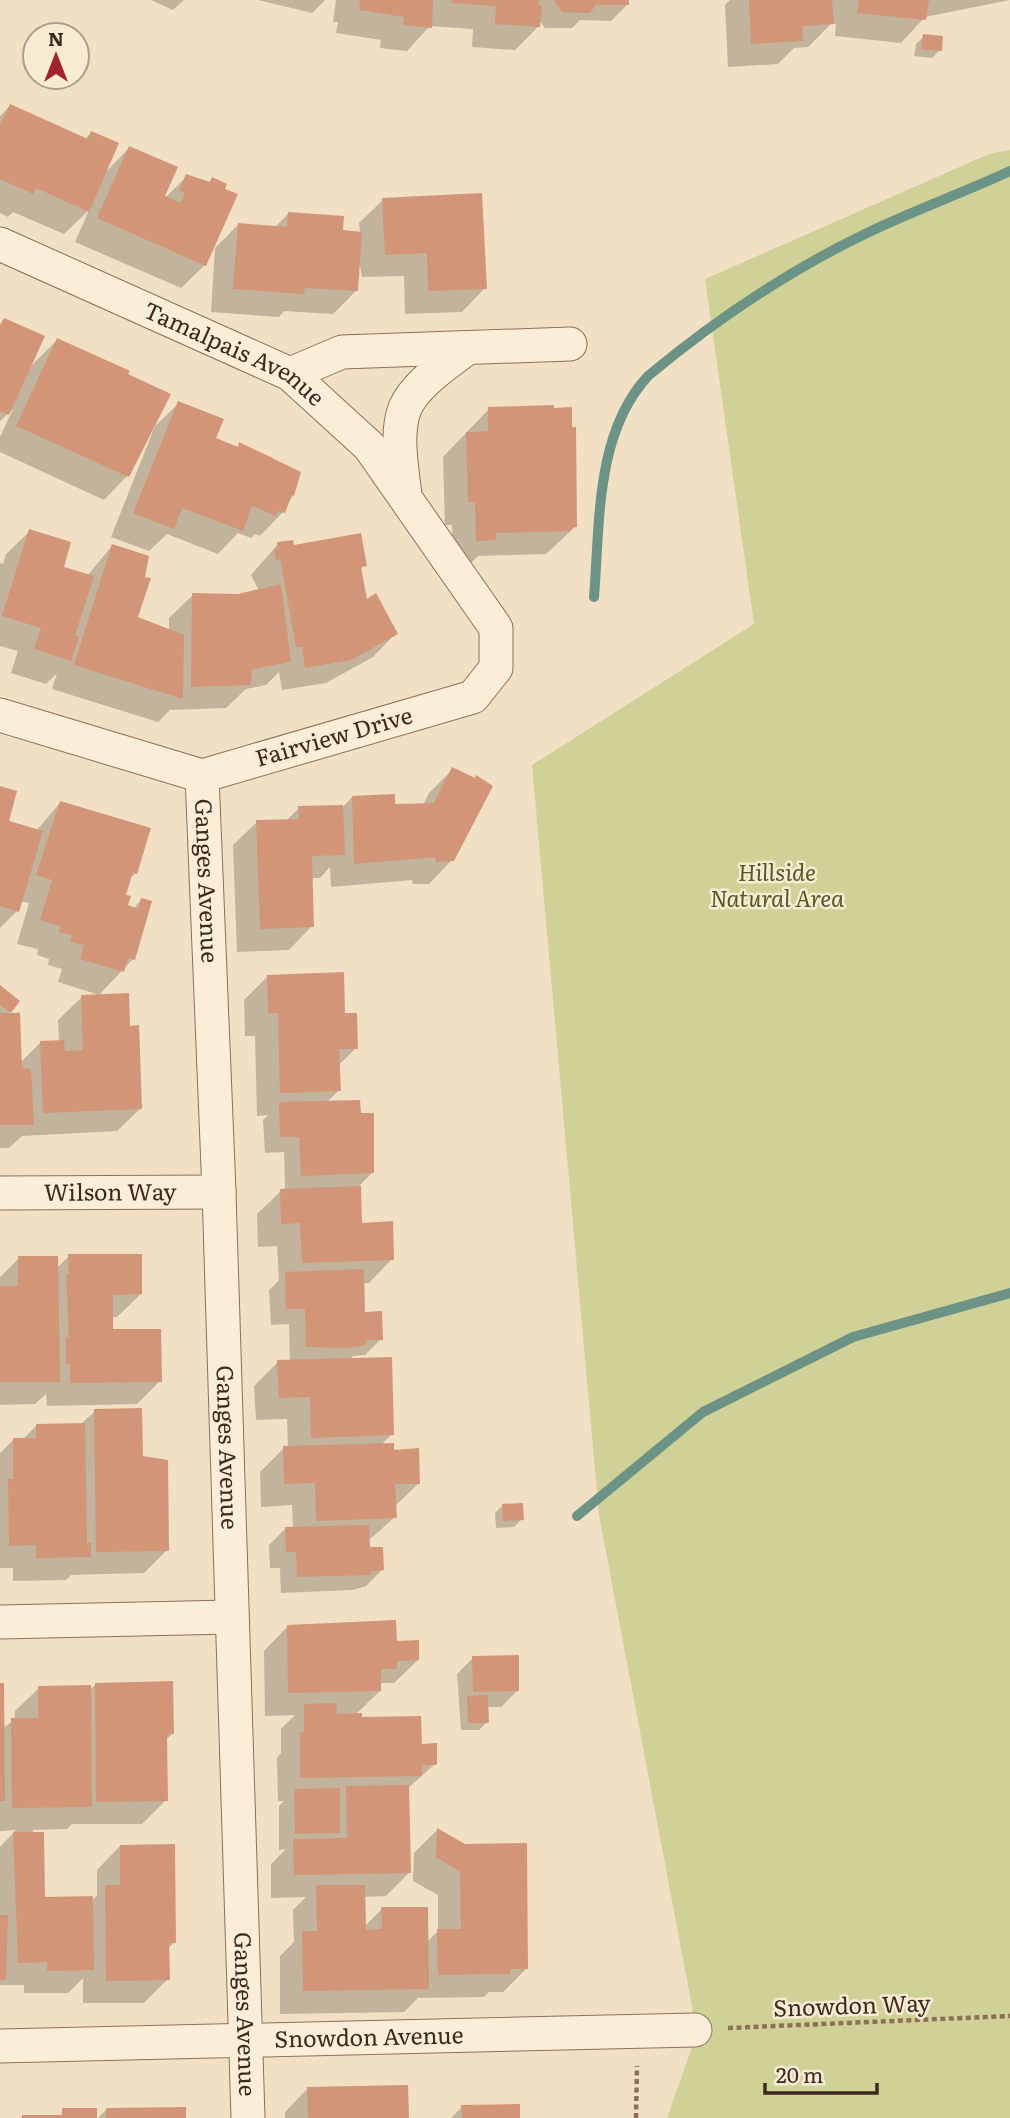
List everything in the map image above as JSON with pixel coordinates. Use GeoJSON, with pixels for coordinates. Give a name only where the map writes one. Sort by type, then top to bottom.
{"type":"FeatureCollection","features":[{"type":"Feature","properties":{"kind":"street","name":"Tamalpais Avenue"},"geometry":{"type":"LineString","coordinates":[[0,244],[290,374],[369,446],[425,522]]}},
{"type":"Feature","properties":{"kind":"street"},"geometry":{"type":"LineString","coordinates":[[290,374],[342,352],[570,344]]}},
{"type":"Feature","properties":{"kind":"street"},"geometry":{"type":"LineString","coordinates":[[405,495],[400,443],[405,408],[427,381],[467,348]]}},
{"type":"Feature","properties":{"kind":"street","name":"Fairview Drive"},"geometry":{"type":"LineString","coordinates":[[202,776],[473,696],[496,668],[496,628],[425,522]]}},
{"type":"Feature","properties":{"kind":"street"},"geometry":{"type":"LineString","coordinates":[[0,715],[202,776]]}},
{"type":"Feature","properties":{"kind":"street","name":"Ganges Avenue"},"geometry":{"type":"LineString","coordinates":[[202,776],[219,1192],[247,2118]]}},
{"type":"Feature","properties":{"kind":"street","name":"Wilson Way"},"geometry":{"type":"LineString","coordinates":[[0,1193],[219,1192]]}},
{"type":"Feature","properties":{"kind":"street"},"geometry":{"type":"LineString","coordinates":[[0,1622],[231,1617]]}},
{"type":"Feature","properties":{"kind":"street","name":"Snowdon Avenue"},"geometry":{"type":"LineString","coordinates":[[0,2046],[695,2030]]}},
{"type":"Feature","properties":{"kind":"path","name":"Snowdon Way"},"geometry":{"type":"LineString","coordinates":[[695,2030],[1010,2016]]}},
{"type":"Feature","properties":{"kind":"path"},"geometry":{"type":"LineString","coordinates":[[635,2118],[638,2031]]}},
{"type":"Feature","properties":{"kind":"green space","name":"Hillside Natural Area"},"geometry":{"type":"Polygon","coordinates":[[[1010,150],[1010,2118],[667,2118],[697,2033],[599,1515],[532,765],[754,624],[705,279],[989,154],[1010,150]]]}},
{"type":"Feature","properties":{"kind":"building"},"geometry":{"type":"Polygon","coordinates":[[[360,0],[433,0],[432,28],[403,25],[404,17],[359,10],[360,0]]]}},
{"type":"Feature","properties":{"kind":"building"},"geometry":{"type":"Polygon","coordinates":[[[452,0],[539,0],[538,5],[542,5],[540,27],[495,24],[496,6],[451,3],[452,0]]]}},
{"type":"Feature","properties":{"kind":"building"},"geometry":{"type":"Polygon","coordinates":[[[554,0],[629,0],[629,5],[596,5],[590,13],[562,12],[554,0]]]}},
{"type":"Feature","properties":{"kind":"building"},"geometry":{"type":"Polygon","coordinates":[[[749,0],[832,0],[834,24],[802,26],[803,41],[751,44],[749,0]]]}},
{"type":"Feature","properties":{"kind":"building"},"geometry":{"type":"Polygon","coordinates":[[[859,0],[929,0],[926,20],[857,13],[859,0]]]}},
{"type":"Feature","properties":{"kind":"building"},"geometry":{"type":"Polygon","coordinates":[[[923,34],[943,36],[942,51],[921,49],[923,34]]]}},
{"type":"Feature","properties":{"kind":"building"},"geometry":{"type":"Polygon","coordinates":[[[10,104],[88,139],[91,131],[119,143],[89,212],[36,188],[33,194],[0,179],[0,125],[10,104]]]}},
{"type":"Feature","properties":{"kind":"building"},"geometry":{"type":"Polygon","coordinates":[[[129,146],[178,167],[165,196],[181,203],[185,193],[179,190],[186,174],[210,182],[212,177],[227,184],[225,189],[238,194],[206,266],[97,218],[129,146]]]}},
{"type":"Feature","properties":{"kind":"building"},"geometry":{"type":"Polygon","coordinates":[[[482,193],[487,289],[428,291],[427,253],[385,255],[382,198],[482,193]]]}},
{"type":"Feature","properties":{"kind":"building"},"geometry":{"type":"Polygon","coordinates":[[[288,212],[344,216],[343,230],[362,232],[358,291],[305,288],[304,294],[233,289],[238,223],[287,227],[288,212]]]}},
{"type":"Feature","properties":{"kind":"building"},"geometry":{"type":"Polygon","coordinates":[[[4,318],[45,336],[9,415],[0,411],[0,326],[4,318]]]}},
{"type":"Feature","properties":{"kind":"building"},"geometry":{"type":"Polygon","coordinates":[[[57,338],[130,371],[128,374],[171,394],[129,477],[16,426],[57,338]]]}},
{"type":"Feature","properties":{"kind":"building"},"geometry":{"type":"Polygon","coordinates":[[[178,401],[224,419],[216,438],[238,447],[239,442],[301,472],[294,496],[292,495],[285,513],[278,511],[276,516],[252,506],[243,531],[182,508],[174,529],[133,513],[178,401]]]}},
{"type":"Feature","properties":{"kind":"building"},"geometry":{"type":"Polygon","coordinates":[[[554,405],[554,408],[572,407],[572,427],[576,427],[577,527],[571,528],[571,531],[496,533],[496,540],[476,541],[475,502],[468,502],[466,432],[488,431],[488,407],[554,405]]]}},
{"type":"Feature","properties":{"kind":"building"},"geometry":{"type":"Polygon","coordinates":[[[29,529],[71,542],[64,567],[94,576],[75,636],[79,637],[71,661],[34,649],[41,628],[2,616],[29,529]]]}},
{"type":"Feature","properties":{"kind":"building"},"geometry":{"type":"Polygon","coordinates":[[[361,533],[367,566],[361,567],[367,599],[376,593],[398,634],[351,660],[305,668],[302,647],[296,647],[280,559],[276,560],[274,549],[278,549],[277,542],[293,540],[294,545],[361,533]]]}},
{"type":"Feature","properties":{"kind":"building"},"geometry":{"type":"Polygon","coordinates":[[[112,544],[149,556],[145,577],[151,578],[138,617],[184,635],[183,699],[74,665],[112,544]]]}},
{"type":"Feature","properties":{"kind":"building"},"geometry":{"type":"Polygon","coordinates":[[[281,584],[291,662],[252,669],[251,685],[191,687],[192,593],[238,594],[281,584]]]}},
{"type":"Feature","properties":{"kind":"building"},"geometry":{"type":"Polygon","coordinates":[[[452,767],[475,778],[476,775],[493,786],[454,861],[436,862],[435,857],[354,864],[352,796],[395,794],[395,804],[434,803],[452,767]]]}},
{"type":"Feature","properties":{"kind":"building"},"geometry":{"type":"Polygon","coordinates":[[[0,786],[17,791],[9,821],[43,831],[19,912],[0,906],[0,786]]]}},
{"type":"Feature","properties":{"kind":"building"},"geometry":{"type":"Polygon","coordinates":[[[60,801],[151,828],[137,874],[133,872],[126,895],[131,896],[128,905],[138,909],[141,898],[152,901],[135,960],[128,958],[124,972],[80,959],[84,945],[70,942],[72,935],[59,932],[60,926],[40,920],[52,880],[36,875],[60,801]]]}},
{"type":"Feature","properties":{"kind":"building"},"geometry":{"type":"Polygon","coordinates":[[[343,805],[345,855],[312,856],[314,927],[260,929],[256,820],[299,819],[298,806],[343,805]]]}},
{"type":"Feature","properties":{"kind":"building"},"geometry":{"type":"Polygon","coordinates":[[[344,972],[345,1013],[357,1013],[358,1049],[339,1049],[341,1091],[280,1093],[278,1013],[268,1013],[267,975],[344,972]]]}},
{"type":"Feature","properties":{"kind":"building"},"geometry":{"type":"Polygon","coordinates":[[[0,985],[20,1001],[11,1013],[0,1005],[0,985]]]}},
{"type":"Feature","properties":{"kind":"building"},"geometry":{"type":"Polygon","coordinates":[[[129,993],[130,1026],[139,1025],[142,1109],[43,1113],[40,1041],[64,1040],[65,1051],[83,1050],[81,995],[129,993]]]}},
{"type":"Feature","properties":{"kind":"building"},"geometry":{"type":"Polygon","coordinates":[[[0,1013],[20,1013],[22,1068],[31,1069],[34,1125],[0,1125],[0,1013]]]}},
{"type":"Feature","properties":{"kind":"building"},"geometry":{"type":"Polygon","coordinates":[[[360,1100],[361,1113],[374,1113],[374,1173],[301,1176],[299,1137],[280,1137],[279,1102],[360,1100]]]}},
{"type":"Feature","properties":{"kind":"building"},"geometry":{"type":"Polygon","coordinates":[[[361,1186],[362,1223],[393,1221],[394,1260],[302,1263],[300,1223],[281,1224],[280,1189],[361,1186]]]}},
{"type":"Feature","properties":{"kind":"building"},"geometry":{"type":"Polygon","coordinates":[[[68,1254],[142,1254],[142,1294],[113,1295],[113,1329],[161,1329],[162,1382],[70,1383],[70,1364],[66,1364],[66,1337],[69,1337],[66,1274],[69,1274],[68,1254]]]}},
{"type":"Feature","properties":{"kind":"building"},"geometry":{"type":"Polygon","coordinates":[[[18,1256],[58,1256],[60,1382],[0,1382],[0,1286],[18,1286],[18,1256]]]}},
{"type":"Feature","properties":{"kind":"building"},"geometry":{"type":"Polygon","coordinates":[[[364,1269],[365,1312],[382,1311],[383,1340],[366,1340],[366,1345],[346,1348],[306,1347],[305,1309],[286,1309],[285,1272],[364,1269]]]}},
{"type":"Feature","properties":{"kind":"building"},"geometry":{"type":"Polygon","coordinates":[[[392,1357],[394,1435],[311,1438],[310,1397],[279,1398],[277,1360],[392,1357]]]}},
{"type":"Feature","properties":{"kind":"building"},"geometry":{"type":"Polygon","coordinates":[[[142,1408],[143,1456],[168,1460],[169,1551],[96,1552],[94,1409],[142,1408]]]}},
{"type":"Feature","properties":{"kind":"building"},"geometry":{"type":"Polygon","coordinates":[[[85,1423],[87,1543],[91,1543],[91,1557],[36,1558],[36,1545],[9,1546],[8,1479],[13,1479],[13,1438],[36,1438],[36,1424],[85,1423]]]}},
{"type":"Feature","properties":{"kind":"building"},"geometry":{"type":"Polygon","coordinates":[[[394,1443],[394,1450],[419,1448],[420,1484],[395,1484],[397,1518],[316,1521],[315,1483],[284,1484],[283,1446],[394,1443]]]}},
{"type":"Feature","properties":{"kind":"building"},"geometry":{"type":"Polygon","coordinates":[[[523,1503],[524,1520],[503,1521],[502,1504],[523,1503]]]}},
{"type":"Feature","properties":{"kind":"building"},"geometry":{"type":"Polygon","coordinates":[[[369,1525],[370,1547],[383,1547],[384,1570],[371,1571],[371,1575],[297,1577],[296,1552],[286,1552],[285,1527],[369,1525]]]}},
{"type":"Feature","properties":{"kind":"building"},"geometry":{"type":"Polygon","coordinates":[[[396,1620],[397,1641],[419,1640],[419,1660],[397,1661],[397,1669],[381,1669],[381,1691],[288,1693],[287,1625],[396,1620]]]}},
{"type":"Feature","properties":{"kind":"building"},"geometry":{"type":"Polygon","coordinates":[[[519,1655],[519,1691],[473,1692],[472,1656],[519,1655]]]}},
{"type":"Feature","properties":{"kind":"building"},"geometry":{"type":"Polygon","coordinates":[[[173,1681],[174,1734],[167,1734],[168,1801],[96,1802],[95,1683],[173,1681]]]}},
{"type":"Feature","properties":{"kind":"building"},"geometry":{"type":"Polygon","coordinates":[[[0,1683],[4,1683],[5,1801],[0,1801],[0,1683]]]}},
{"type":"Feature","properties":{"kind":"building"},"geometry":{"type":"Polygon","coordinates":[[[91,1685],[92,1807],[12,1808],[11,1718],[38,1718],[38,1686],[91,1685]]]}},
{"type":"Feature","properties":{"kind":"building"},"geometry":{"type":"Polygon","coordinates":[[[488,1695],[489,1723],[468,1723],[467,1696],[488,1695]]]}},
{"type":"Feature","properties":{"kind":"building"},"geometry":{"type":"Polygon","coordinates":[[[336,1703],[337,1714],[362,1713],[362,1717],[421,1716],[422,1744],[437,1743],[437,1765],[422,1765],[422,1776],[300,1778],[300,1733],[304,1732],[304,1704],[336,1703]]]}},
{"type":"Feature","properties":{"kind":"building"},"geometry":{"type":"Polygon","coordinates":[[[409,1785],[411,1873],[294,1875],[293,1839],[347,1838],[346,1786],[409,1785]]]}},
{"type":"Feature","properties":{"kind":"building"},"geometry":{"type":"Polygon","coordinates":[[[340,1788],[340,1833],[295,1834],[294,1789],[340,1788]]]}},
{"type":"Feature","properties":{"kind":"building"},"geometry":{"type":"Polygon","coordinates":[[[437,1828],[465,1844],[527,1843],[528,1969],[510,1969],[510,1974],[438,1975],[437,1929],[461,1929],[460,1872],[436,1857],[437,1828]]]}},
{"type":"Feature","properties":{"kind":"building"},"geometry":{"type":"Polygon","coordinates":[[[13,1832],[44,1832],[45,1897],[93,1896],[94,1970],[47,1971],[47,1962],[18,1963],[13,1832]]]}},
{"type":"Feature","properties":{"kind":"building"},"geometry":{"type":"Polygon","coordinates":[[[175,1844],[176,1943],[169,1943],[170,1980],[106,1981],[105,1885],[120,1885],[120,1845],[175,1844]]]}},
{"type":"Feature","properties":{"kind":"building"},"geometry":{"type":"Polygon","coordinates":[[[316,1885],[365,1885],[366,1930],[382,1929],[381,1907],[428,1907],[429,1989],[303,1991],[302,1931],[317,1931],[316,1885]]]}},
{"type":"Feature","properties":{"kind":"building"},"geometry":{"type":"Polygon","coordinates":[[[0,1915],[8,1915],[6,1980],[0,1980],[0,1915]]]}},
{"type":"Feature","properties":{"kind":"building"},"geometry":{"type":"Polygon","coordinates":[[[408,2085],[409,2118],[308,2118],[307,2087],[408,2085]]]}},
{"type":"Feature","properties":{"kind":"building"},"geometry":{"type":"Polygon","coordinates":[[[520,2104],[520,2118],[462,2118],[461,2105],[520,2104]]]}},
{"type":"Feature","properties":{"kind":"building"},"geometry":{"type":"Polygon","coordinates":[[[186,2107],[186,2118],[106,2118],[106,2108],[186,2107]]]}},
{"type":"Feature","properties":{"kind":"building"},"geometry":{"type":"Polygon","coordinates":[[[62,2108],[97,2108],[97,2118],[22,2118],[22,2115],[62,2115],[62,2108]]]}},
{"type":"Feature","properties":{"kind":"waterway"},"geometry":{"type":"LineString","coordinates":[[594,597],[603,480],[609,452],[618,424],[631,399],[648,376],[726,316],[810,263],[885,225],[1010,171]]}},
{"type":"Feature","properties":{"kind":"waterway"},"geometry":{"type":"LineString","coordinates":[[577,1516],[703,1412],[853,1337],[1010,1293]]}}]}
